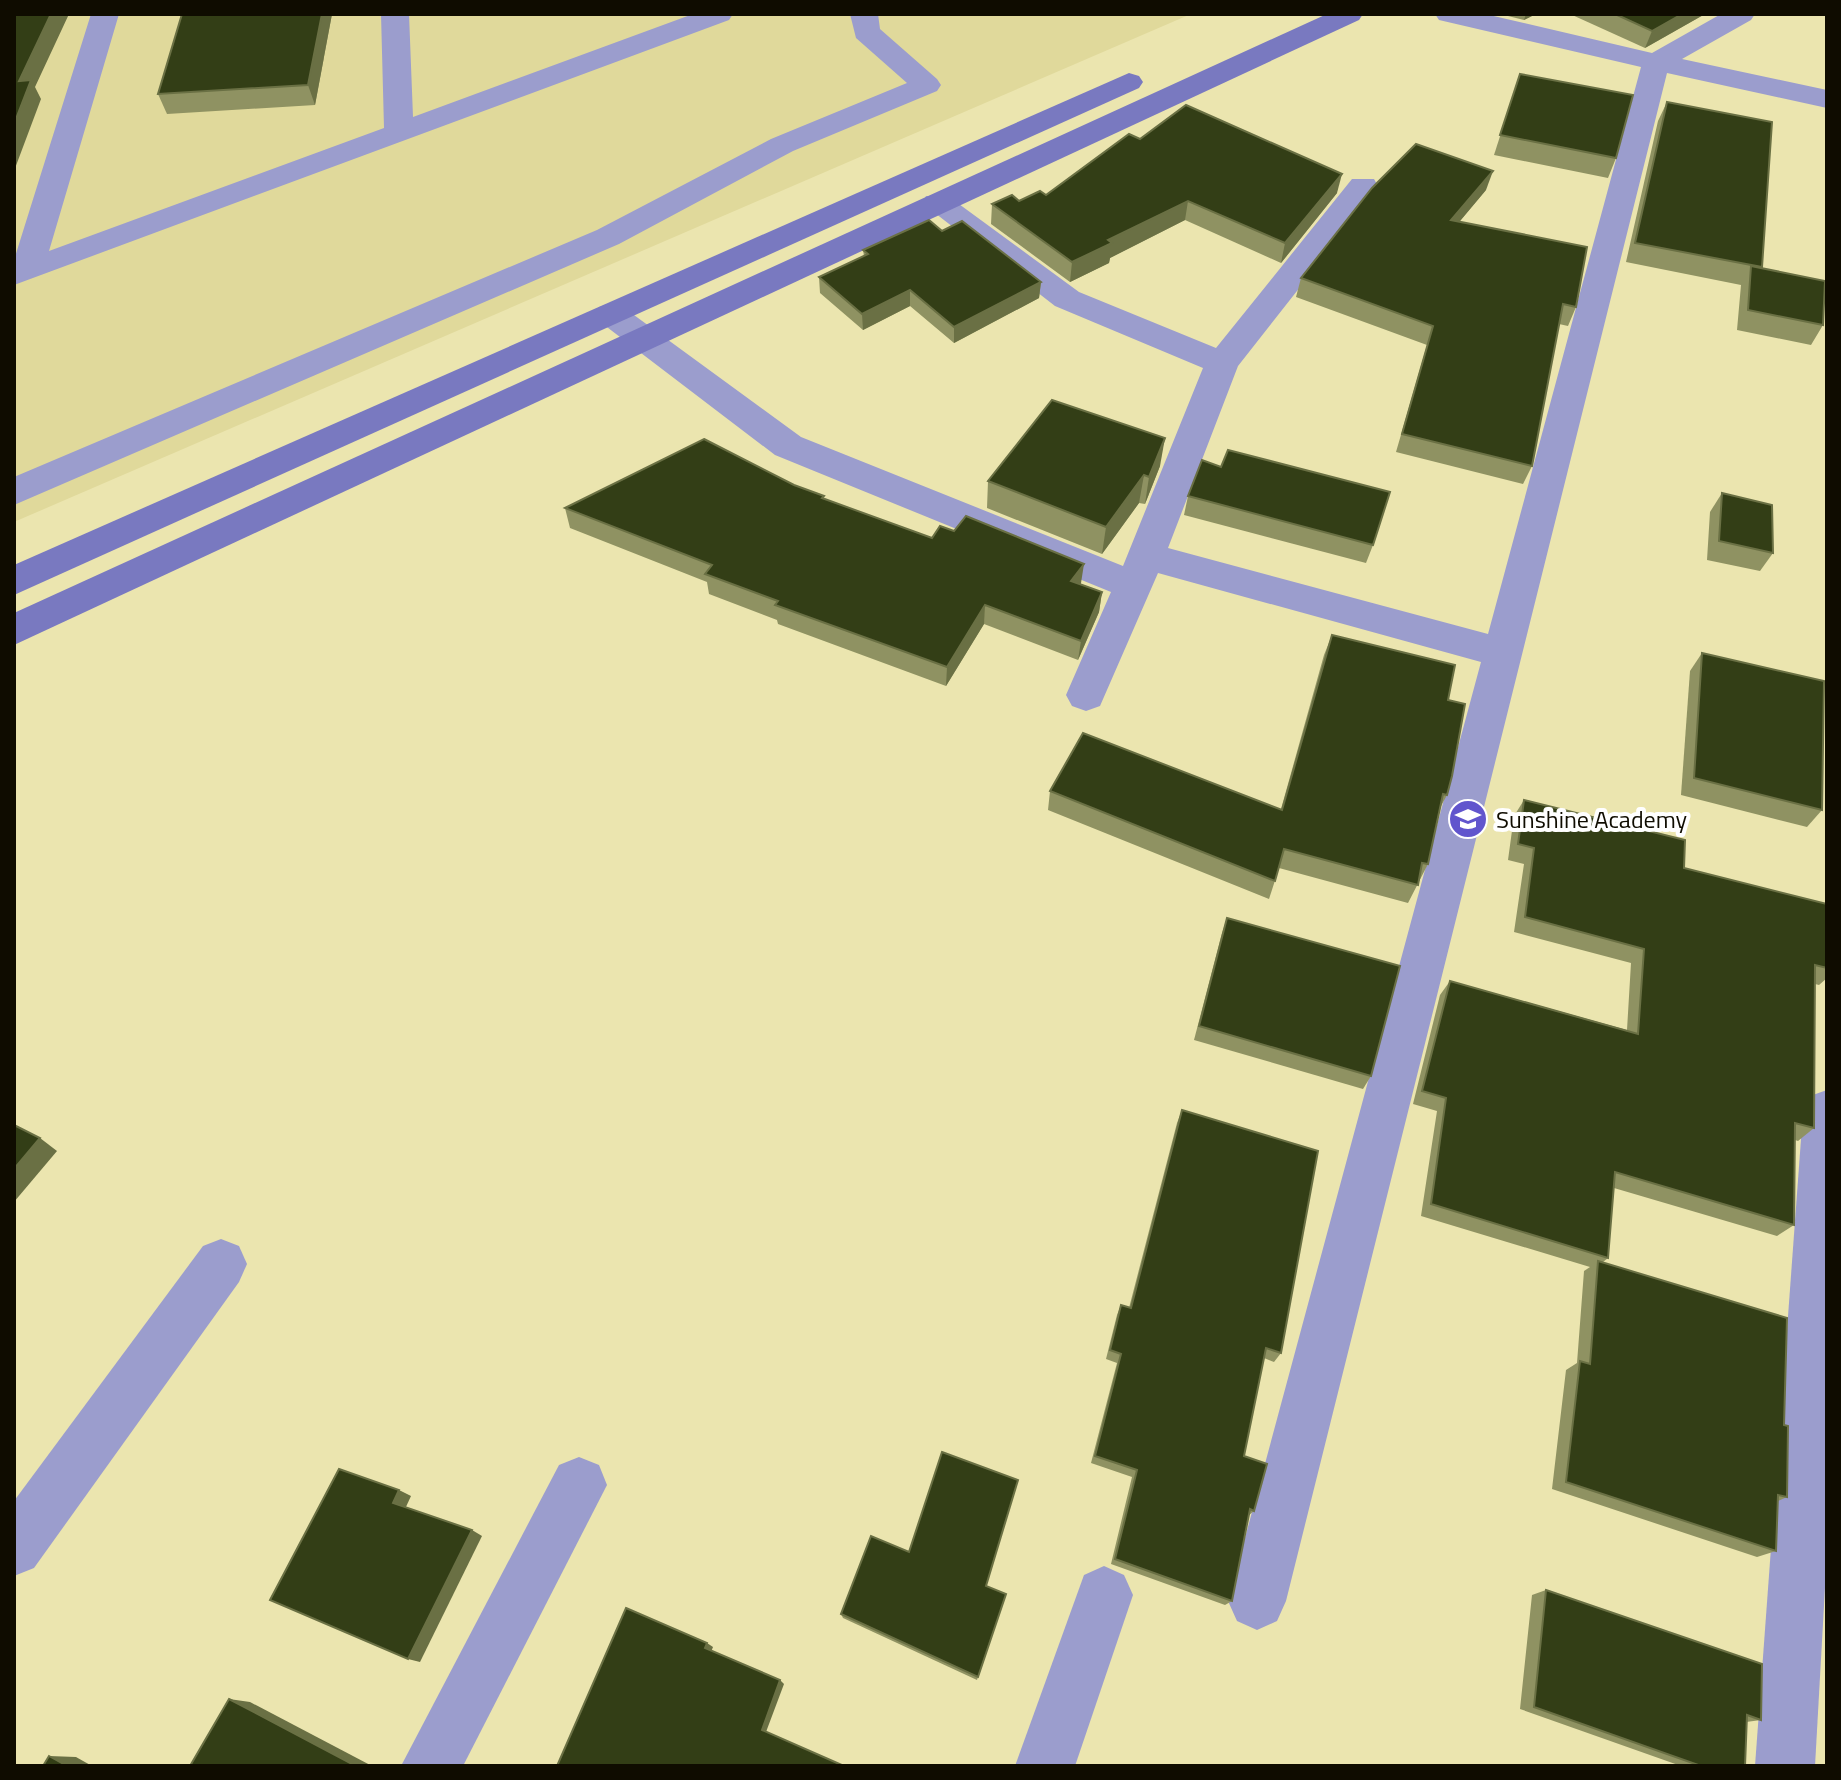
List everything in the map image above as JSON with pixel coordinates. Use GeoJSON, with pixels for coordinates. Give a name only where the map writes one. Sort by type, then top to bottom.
{"type":"FeatureCollection","features":[{"type":"Feature","properties":{"kind":"street"},"geometry":{"type":"LineString","coordinates":[[20,272],[105,14]]}},
{"type":"Feature","properties":{"kind":"street"},"geometry":{"type":"LineString","coordinates":[[395,14],[399,132]]}},
{"type":"Feature","properties":{"kind":"street"},"geometry":{"type":"LineString","coordinates":[[14,492],[608,237],[782,145],[927,85],[866,32],[864,14]]}},
{"type":"Feature","properties":{"kind":"street"},"geometry":{"type":"LineString","coordinates":[[14,581],[1280,14]]}},
{"type":"Feature","properties":{"kind":"street"},"geometry":{"type":"LineString","coordinates":[[14,630],[423,444],[640,339],[1349,14]]}},
{"type":"Feature","properties":{"kind":"street"},"geometry":{"type":"LineString","coordinates":[[1449,14],[1827,99]]}},
{"type":"Feature","properties":{"kind":"street"},"geometry":{"type":"LineString","coordinates":[[1257,1601],[1656,62],[1741,14]]}},
{"type":"Feature","properties":{"kind":"street"},"geometry":{"type":"LineString","coordinates":[[20,272],[699,17]]}},
{"type":"Feature","properties":{"kind":"street"},"geometry":{"type":"LineString","coordinates":[[1086,695],[1140,570],[1222,363],[1363,186]]}},
{"type":"Feature","properties":{"kind":"street"},"geometry":{"type":"LineString","coordinates":[[937,203],[1067,299],[1222,363]]}},
{"type":"Feature","properties":{"kind":"street"},"geometry":{"type":"LineString","coordinates":[[611,314],[640,339],[788,446],[1140,570],[1501,653]]}},
{"type":"Feature","properties":{"kind":"street"},"geometry":{"type":"LineString","coordinates":[[1785,1766],[1827,1112]]}},
{"type":"Feature","properties":{"kind":"street"},"geometry":{"type":"LineString","coordinates":[[14,1548],[221,1264]]}},
{"type":"Feature","properties":{"kind":"street"},"geometry":{"type":"LineString","coordinates":[[431,1766],[579,1485]]}},
{"type":"Feature","properties":{"kind":"street"},"geometry":{"type":"LineString","coordinates":[[1045,1766],[1104,1595]]}},
{"type":"Feature","properties":{"kind":"shaded area"},"geometry":{"type":"Polygon","coordinates":[[[14,14],[1191,14],[14,522],[14,14]]]}},
{"type":"Feature","properties":{"kind":"building"},"geometry":{"type":"Polygon","coordinates":[[[14,14],[51,14],[19,81],[31,80],[14,124],[14,14]]]}},
{"type":"Feature","properties":{"kind":"building"},"geometry":{"type":"Polygon","coordinates":[[[182,14],[322,14],[308,85],[158,94],[182,14]]]}},
{"type":"Feature","properties":{"kind":"building"},"geometry":{"type":"Polygon","coordinates":[[[1615,14],[1682,14],[1652,31],[1615,14]]]}},
{"type":"Feature","properties":{"kind":"building"},"geometry":{"type":"Polygon","coordinates":[[[1520,74],[1633,95],[1616,158],[1500,135],[1520,74]]]}},
{"type":"Feature","properties":{"kind":"building"},"geometry":{"type":"Polygon","coordinates":[[[1667,102],[1772,122],[1762,267],[1635,243],[1667,102]]]}},
{"type":"Feature","properties":{"kind":"building"},"geometry":{"type":"Polygon","coordinates":[[[1186,105],[1342,174],[1285,243],[1188,201],[1108,240],[1112,243],[1072,262],[992,204],[1012,195],[1019,201],[1040,191],[1046,195],[1129,134],[1140,139],[1186,105]]]}},
{"type":"Feature","properties":{"kind":"building"},"geometry":{"type":"Polygon","coordinates":[[[1416,144],[1493,171],[1451,220],[1587,247],[1576,307],[1563,304],[1532,466],[1402,434],[1433,326],[1301,278],[1372,188],[1416,144]]]}},
{"type":"Feature","properties":{"kind":"building"},"geometry":{"type":"Polygon","coordinates":[[[929,220],[942,231],[962,221],[1041,282],[954,327],[910,290],[862,314],[819,277],[868,254],[863,250],[929,220]]]}},
{"type":"Feature","properties":{"kind":"building"},"geometry":{"type":"Polygon","coordinates":[[[1751,266],[1825,281],[1823,325],[1748,310],[1751,266]]]}},
{"type":"Feature","properties":{"kind":"building"},"geometry":{"type":"Polygon","coordinates":[[[1052,400],[1165,438],[1149,477],[1144,475],[1106,527],[988,481],[1052,400]]]}},
{"type":"Feature","properties":{"kind":"building"},"geometry":{"type":"Polygon","coordinates":[[[704,439],[794,485],[824,496],[822,498],[932,538],[940,526],[954,531],[966,516],[1084,564],[1071,581],[1102,592],[1081,641],[985,605],[947,667],[775,605],[778,601],[705,574],[712,565],[565,508],[704,439]]]}},
{"type":"Feature","properties":{"kind":"building"},"geometry":{"type":"Polygon","coordinates":[[[1228,450],[1390,492],[1373,545],[1188,496],[1202,460],[1221,467],[1228,450]]]}},
{"type":"Feature","properties":{"kind":"building"},"geometry":{"type":"Polygon","coordinates":[[[1722,493],[1772,505],[1773,553],[1719,541],[1722,493]]]}},
{"type":"Feature","properties":{"kind":"building"},"geometry":{"type":"Polygon","coordinates":[[[1332,635],[1455,665],[1448,700],[1465,704],[1452,776],[1447,795],[1443,794],[1428,864],[1422,863],[1418,885],[1284,849],[1275,881],[1050,791],[1083,733],[1282,810],[1332,635]]]}},
{"type":"Feature","properties":{"kind":"building"},"geometry":{"type":"Polygon","coordinates":[[[1702,653],[1824,681],[1822,810],[1694,778],[1702,653]]]}},
{"type":"Feature","properties":{"kind":"building"},"geometry":{"type":"Polygon","coordinates":[[[1524,800],[1685,840],[1684,868],[1827,904],[1827,968],[1815,965],[1814,1128],[1795,1123],[1794,1225],[1615,1172],[1608,1258],[1431,1204],[1446,1098],[1422,1091],[1450,981],[1638,1034],[1644,949],[1525,917],[1534,848],[1518,844],[1524,800]]]}},
{"type":"Feature","properties":{"kind":"building"},"geometry":{"type":"Polygon","coordinates":[[[1227,918],[1400,966],[1371,1076],[1199,1026],[1227,918]]]}},
{"type":"Feature","properties":{"kind":"building"},"geometry":{"type":"Polygon","coordinates":[[[1182,1110],[1318,1151],[1281,1353],[1266,1348],[1244,1456],[1267,1464],[1254,1511],[1250,1509],[1232,1601],[1115,1559],[1137,1470],[1095,1456],[1121,1354],[1110,1350],[1121,1305],[1131,1308],[1182,1110]]]}},
{"type":"Feature","properties":{"kind":"building"},"geometry":{"type":"Polygon","coordinates":[[[14,1125],[40,1138],[14,1169],[14,1125]]]}},
{"type":"Feature","properties":{"kind":"building"},"geometry":{"type":"Polygon","coordinates":[[[1598,1261],[1787,1318],[1784,1425],[1788,1426],[1787,1497],[1778,1495],[1776,1551],[1566,1482],[1580,1361],[1590,1364],[1598,1261]]]}},
{"type":"Feature","properties":{"kind":"building"},"geometry":{"type":"Polygon","coordinates":[[[942,1452],[1018,1480],[986,1586],[1006,1594],[978,1677],[841,1614],[871,1536],[909,1552],[942,1452]]]}},
{"type":"Feature","properties":{"kind":"building"},"geometry":{"type":"Polygon","coordinates":[[[339,1469],[399,1490],[393,1503],[472,1530],[408,1659],[270,1600],[339,1469]]]}},
{"type":"Feature","properties":{"kind":"building"},"geometry":{"type":"Polygon","coordinates":[[[1546,1590],[1762,1664],[1761,1720],[1747,1715],[1745,1766],[1701,1766],[1534,1707],[1546,1590]]]}},
{"type":"Feature","properties":{"kind":"building"},"geometry":{"type":"Polygon","coordinates":[[[626,1608],[707,1643],[705,1648],[780,1680],[762,1730],[844,1766],[557,1766],[626,1608]]]}},
{"type":"Feature","properties":{"kind":"building"},"geometry":{"type":"Polygon","coordinates":[[[229,1699],[356,1766],[190,1766],[229,1699]]]}},
{"type":"Feature","properties":{"kind":"building"},"geometry":{"type":"Polygon","coordinates":[[[49,1756],[67,1766],[43,1766],[49,1756]]]}},
{"type":"Feature","properties":{"kind":"place","name":"Sunshine Academy"},"geometry":{"type":"Point","coordinates":[1468,819]}}]}
